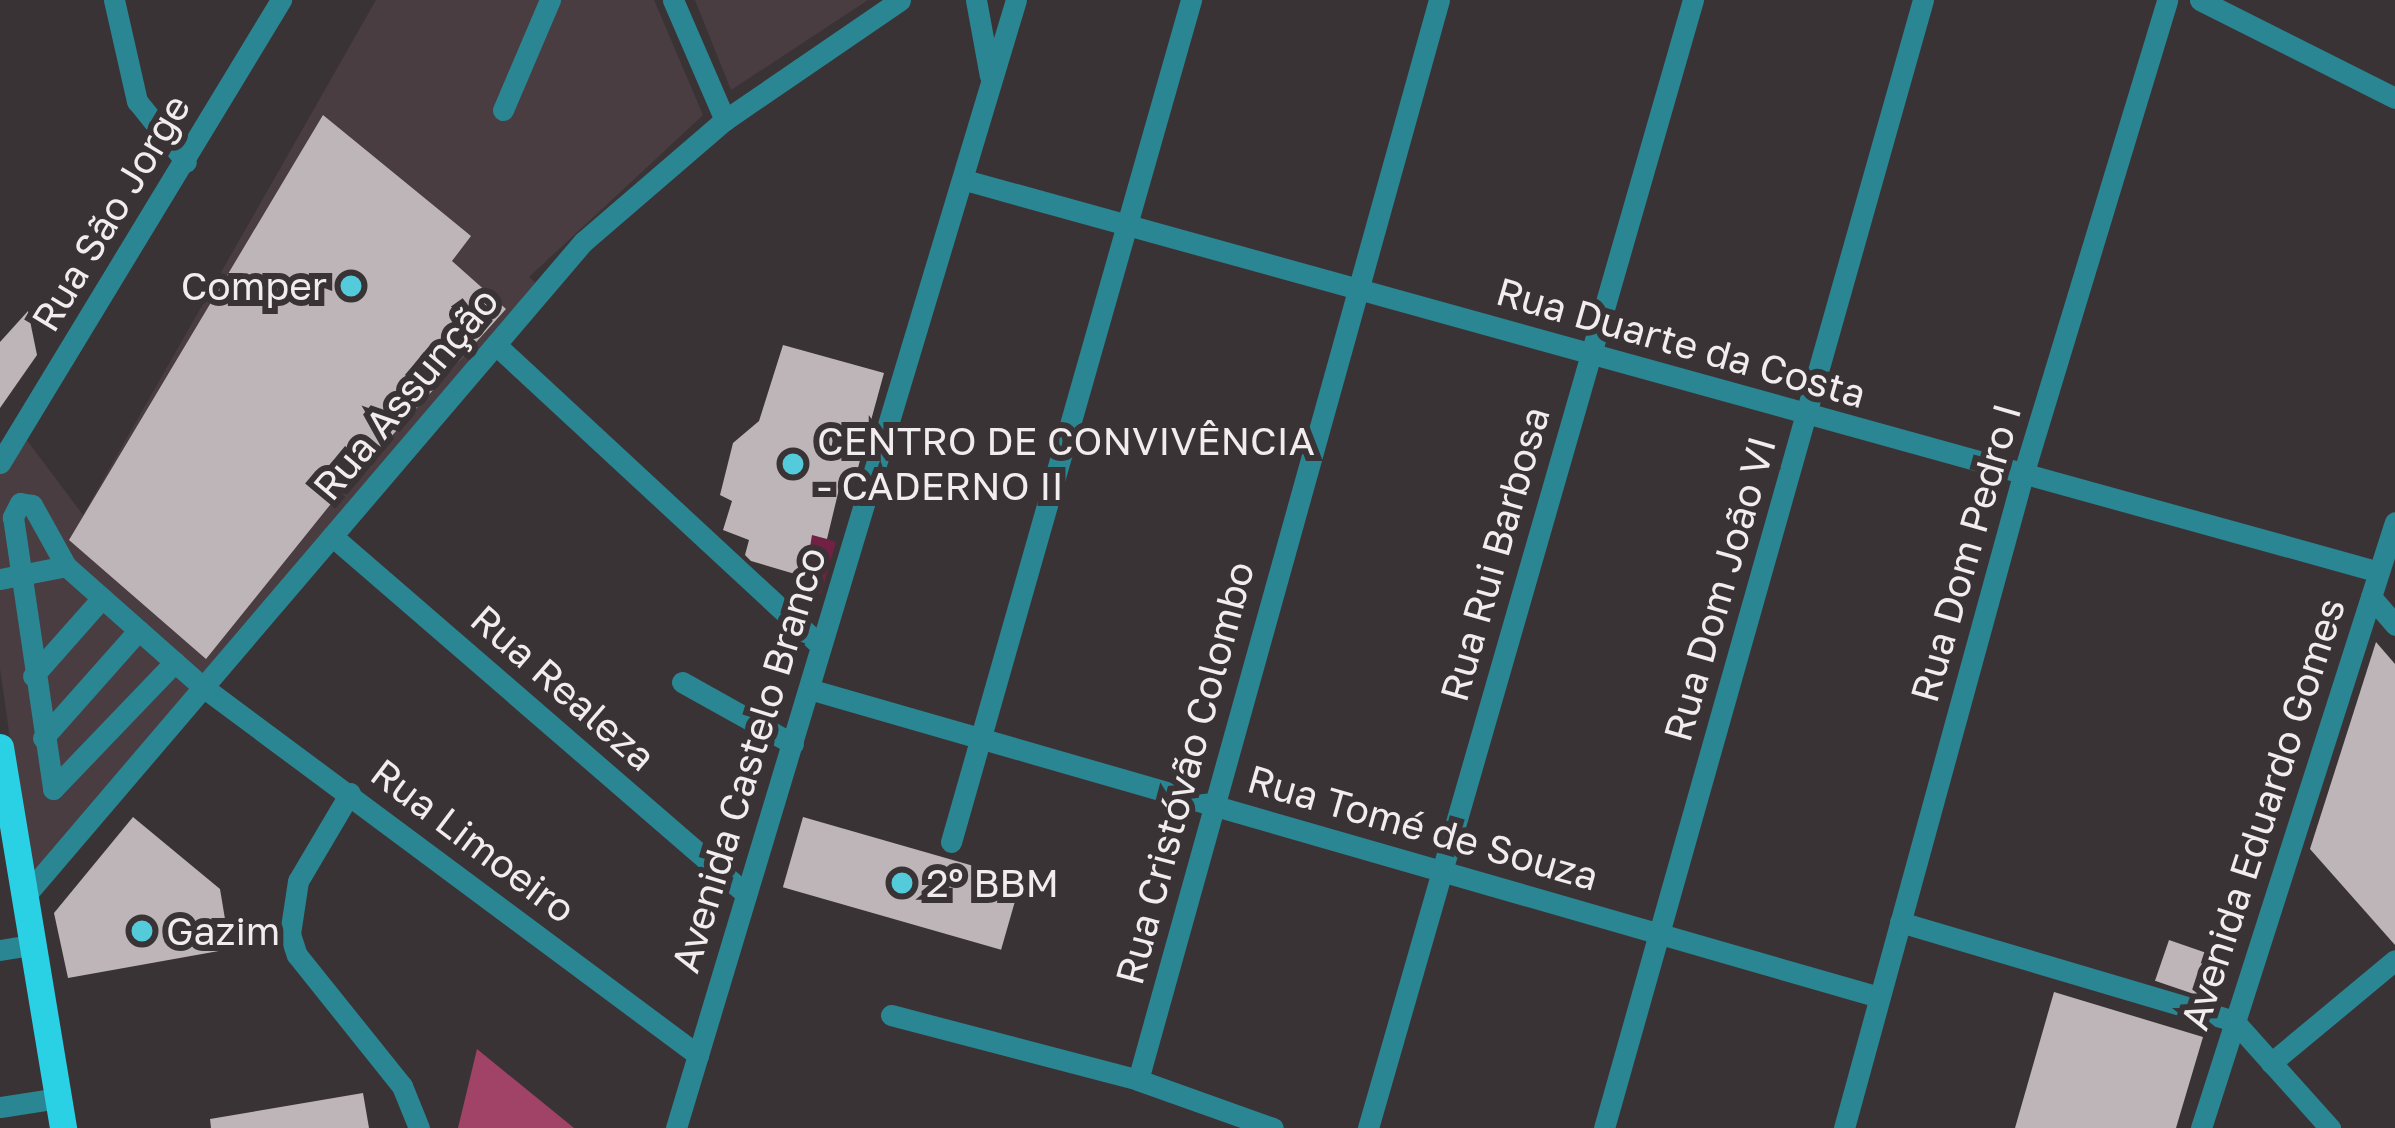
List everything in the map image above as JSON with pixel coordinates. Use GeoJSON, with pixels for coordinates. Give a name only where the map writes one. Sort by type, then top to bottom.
{"type":"FeatureCollection","features":[{"type":"Feature","properties":{"kind":"main road"},"geometry":{"type":"LineString","coordinates":[[0,747],[3,790],[63,1128]]}},
{"type":"Feature","properties":{"kind":"street"},"geometry":{"type":"LineString","coordinates":[[114,0],[136,100],[186,162]]}},
{"type":"Feature","properties":{"kind":"street","name":"Rua São Jorge"},"geometry":{"type":"LineString","coordinates":[[0,463],[281,0]]}},
{"type":"Feature","properties":{"kind":"street"},"geometry":{"type":"LineString","coordinates":[[503,110],[550,0]]}},
{"type":"Feature","properties":{"kind":"street"},"geometry":{"type":"LineString","coordinates":[[673,0],[724,120]]}},
{"type":"Feature","properties":{"kind":"street","name":"Rua Assunção"},"geometry":{"type":"LineString","coordinates":[[25,896],[583,242],[724,120],[900,0]]}},
{"type":"Feature","properties":{"kind":"street"},"geometry":{"type":"LineString","coordinates":[[976,0],[991,82]]}},
{"type":"Feature","properties":{"kind":"street","name":"Avenida Castelo Branco"},"geometry":{"type":"LineString","coordinates":[[676,1128],[1016,0]]}},
{"type":"Feature","properties":{"kind":"street"},"geometry":{"type":"LineString","coordinates":[[951,842],[1191,0]]}},
{"type":"Feature","properties":{"kind":"street","name":"Rua Cristóvão Colombo"},"geometry":{"type":"LineString","coordinates":[[1138,1080],[1439,0]]}},
{"type":"Feature","properties":{"kind":"street","name":"Rua Rui Barbosa"},"geometry":{"type":"LineString","coordinates":[[1368,1128],[1693,0]]}},
{"type":"Feature","properties":{"kind":"street","name":"Rua Dom João VI"},"geometry":{"type":"LineString","coordinates":[[1604,1128],[1923,0]]}},
{"type":"Feature","properties":{"kind":"street","name":"Rua Dom Pedro I"},"geometry":{"type":"LineString","coordinates":[[1844,1128],[2023,475],[2168,0]]}},
{"type":"Feature","properties":{"kind":"street"},"geometry":{"type":"LineString","coordinates":[[2200,0],[2395,98]]}},
{"type":"Feature","properties":{"kind":"street","name":"Rua Duarte da Costa"},"geometry":{"type":"LineString","coordinates":[[965,180],[2379,572]]}},
{"type":"Feature","properties":{"kind":"street"},"geometry":{"type":"LineString","coordinates":[[496,345],[821,646]]}},
{"type":"Feature","properties":{"kind":"street","name":"Rua Limoeiro"},"geometry":{"type":"LineString","coordinates":[[11,578],[13,517],[20,502],[32,505],[66,566],[203,687],[698,1055]]}},
{"type":"Feature","properties":{"kind":"street","name":"Avenida Eduardo Gomes"},"geometry":{"type":"LineString","coordinates":[[2201,1128],[2234,1021],[2386,607],[2379,572],[2395,522]]}},
{"type":"Feature","properties":{"kind":"street","name":"Rua Realeza"},"geometry":{"type":"LineString","coordinates":[[332,536],[746,894]]}},
{"type":"Feature","properties":{"kind":"street"},"geometry":{"type":"LineString","coordinates":[[66,566],[11,578],[50,786],[59,788],[175,662]]}},
{"type":"Feature","properties":{"kind":"street"},"geometry":{"type":"LineString","coordinates":[[33,676],[102,598]]}},
{"type":"Feature","properties":{"kind":"street"},"geometry":{"type":"LineString","coordinates":[[43,739],[139,630]]}},
{"type":"Feature","properties":{"kind":"street"},"geometry":{"type":"LineString","coordinates":[[682,682],[793,744]]}},
{"type":"Feature","properties":{"kind":"street","name":"Rua Tomé de Souza"},"geometry":{"type":"LineString","coordinates":[[809,689],[1879,997]]}},
{"type":"Feature","properties":{"kind":"street"},"geometry":{"type":"LineString","coordinates":[[350,793],[298,881],[290,934],[297,955],[402,1086],[419,1128]]}},
{"type":"Feature","properties":{"kind":"street"},"geometry":{"type":"LineString","coordinates":[[1900,922],[2234,1021],[2330,1128]]}},
{"type":"Feature","properties":{"kind":"street"},"geometry":{"type":"LineString","coordinates":[[0,950],[32,945]]}},
{"type":"Feature","properties":{"kind":"street"},"geometry":{"type":"LineString","coordinates":[[2272,1063],[2395,960]]}},
{"type":"Feature","properties":{"kind":"street"},"geometry":{"type":"LineString","coordinates":[[891,1015],[1138,1080],[1274,1128]]}},
{"type":"Feature","properties":{"kind":"street"},"geometry":{"type":"LineString","coordinates":[[0,1107],[59,1098]]}},
{"type":"Feature","properties":{"kind":"shaded area"},"geometry":{"type":"Polygon","coordinates":[[[376,0],[654,0],[703,115],[529,277],[537,284],[31,884],[0,669],[0,472],[23,435],[83,515],[376,0]]]}},
{"type":"Feature","properties":{"kind":"shaded area"},"geometry":{"type":"Polygon","coordinates":[[[695,0],[868,0],[731,90],[695,0]]]}},
{"type":"Feature","properties":{"kind":"shaded area"},"geometry":{"type":"Polygon","coordinates":[[[812,535],[836,542],[821,594],[797,587],[812,535]]]}},
{"type":"Feature","properties":{"kind":"shaded area"},"geometry":{"type":"Polygon","coordinates":[[[477,1049],[574,1128],[458,1128],[477,1049]]]}},
{"type":"Feature","properties":{"kind":"building","name":"Comper"},"geometry":{"type":"Polygon","coordinates":[[[323,115],[471,236],[452,261],[506,309],[334,500],[206,659],[69,540],[323,115]]]}},
{"type":"Feature","properties":{"kind":"building"},"geometry":{"type":"Polygon","coordinates":[[[28,311],[37,355],[0,408],[0,342],[28,311]]]}},
{"type":"Feature","properties":{"kind":"building","name":"CENTRO DE CONVIVÊNCIA - CADERNO II"},"geometry":{"type":"Polygon","coordinates":[[[783,345],[884,373],[853,486],[840,485],[827,539],[812,535],[805,577],[751,561],[745,555],[749,540],[723,530],[732,501],[720,495],[733,443],[759,421],[783,345]]]}},
{"type":"Feature","properties":{"kind":"building"},"geometry":{"type":"Polygon","coordinates":[[[2376,642],[2395,664],[2395,945],[2310,849],[2376,642]]]}},
{"type":"Feature","properties":{"kind":"building","name":"Gazim"},"geometry":{"type":"Polygon","coordinates":[[[133,817],[220,889],[230,949],[68,978],[54,913],[133,817]]]}},
{"type":"Feature","properties":{"kind":"building","name":"2º BBM"},"geometry":{"type":"Polygon","coordinates":[[[803,817],[1021,880],[1001,950],[783,887],[803,817]]]}},
{"type":"Feature","properties":{"kind":"building"},"geometry":{"type":"Polygon","coordinates":[[[2169,940],[2228,960],[2214,1001],[2155,981],[2169,940]]]}},
{"type":"Feature","properties":{"kind":"building"},"geometry":{"type":"Polygon","coordinates":[[[2054,992],[2203,1037],[2176,1128],[2015,1128],[2054,992]]]}},
{"type":"Feature","properties":{"kind":"building"},"geometry":{"type":"Polygon","coordinates":[[[363,1093],[369,1128],[211,1128],[210,1119],[363,1093]]]}},
{"type":"Feature","properties":{"kind":"place","name":"Comper"},"geometry":{"type":"Point","coordinates":[351,286]}},
{"type":"Feature","properties":{"kind":"place","name":"CENTRO DE CONVIVÊNCIA - CADERNO II"},"geometry":{"type":"Point","coordinates":[793,464]}},
{"type":"Feature","properties":{"kind":"place","name":"2º BBM"},"geometry":{"type":"Point","coordinates":[902,883]}},
{"type":"Feature","properties":{"kind":"place","name":"Gazim"},"geometry":{"type":"Point","coordinates":[142,931]}}]}
